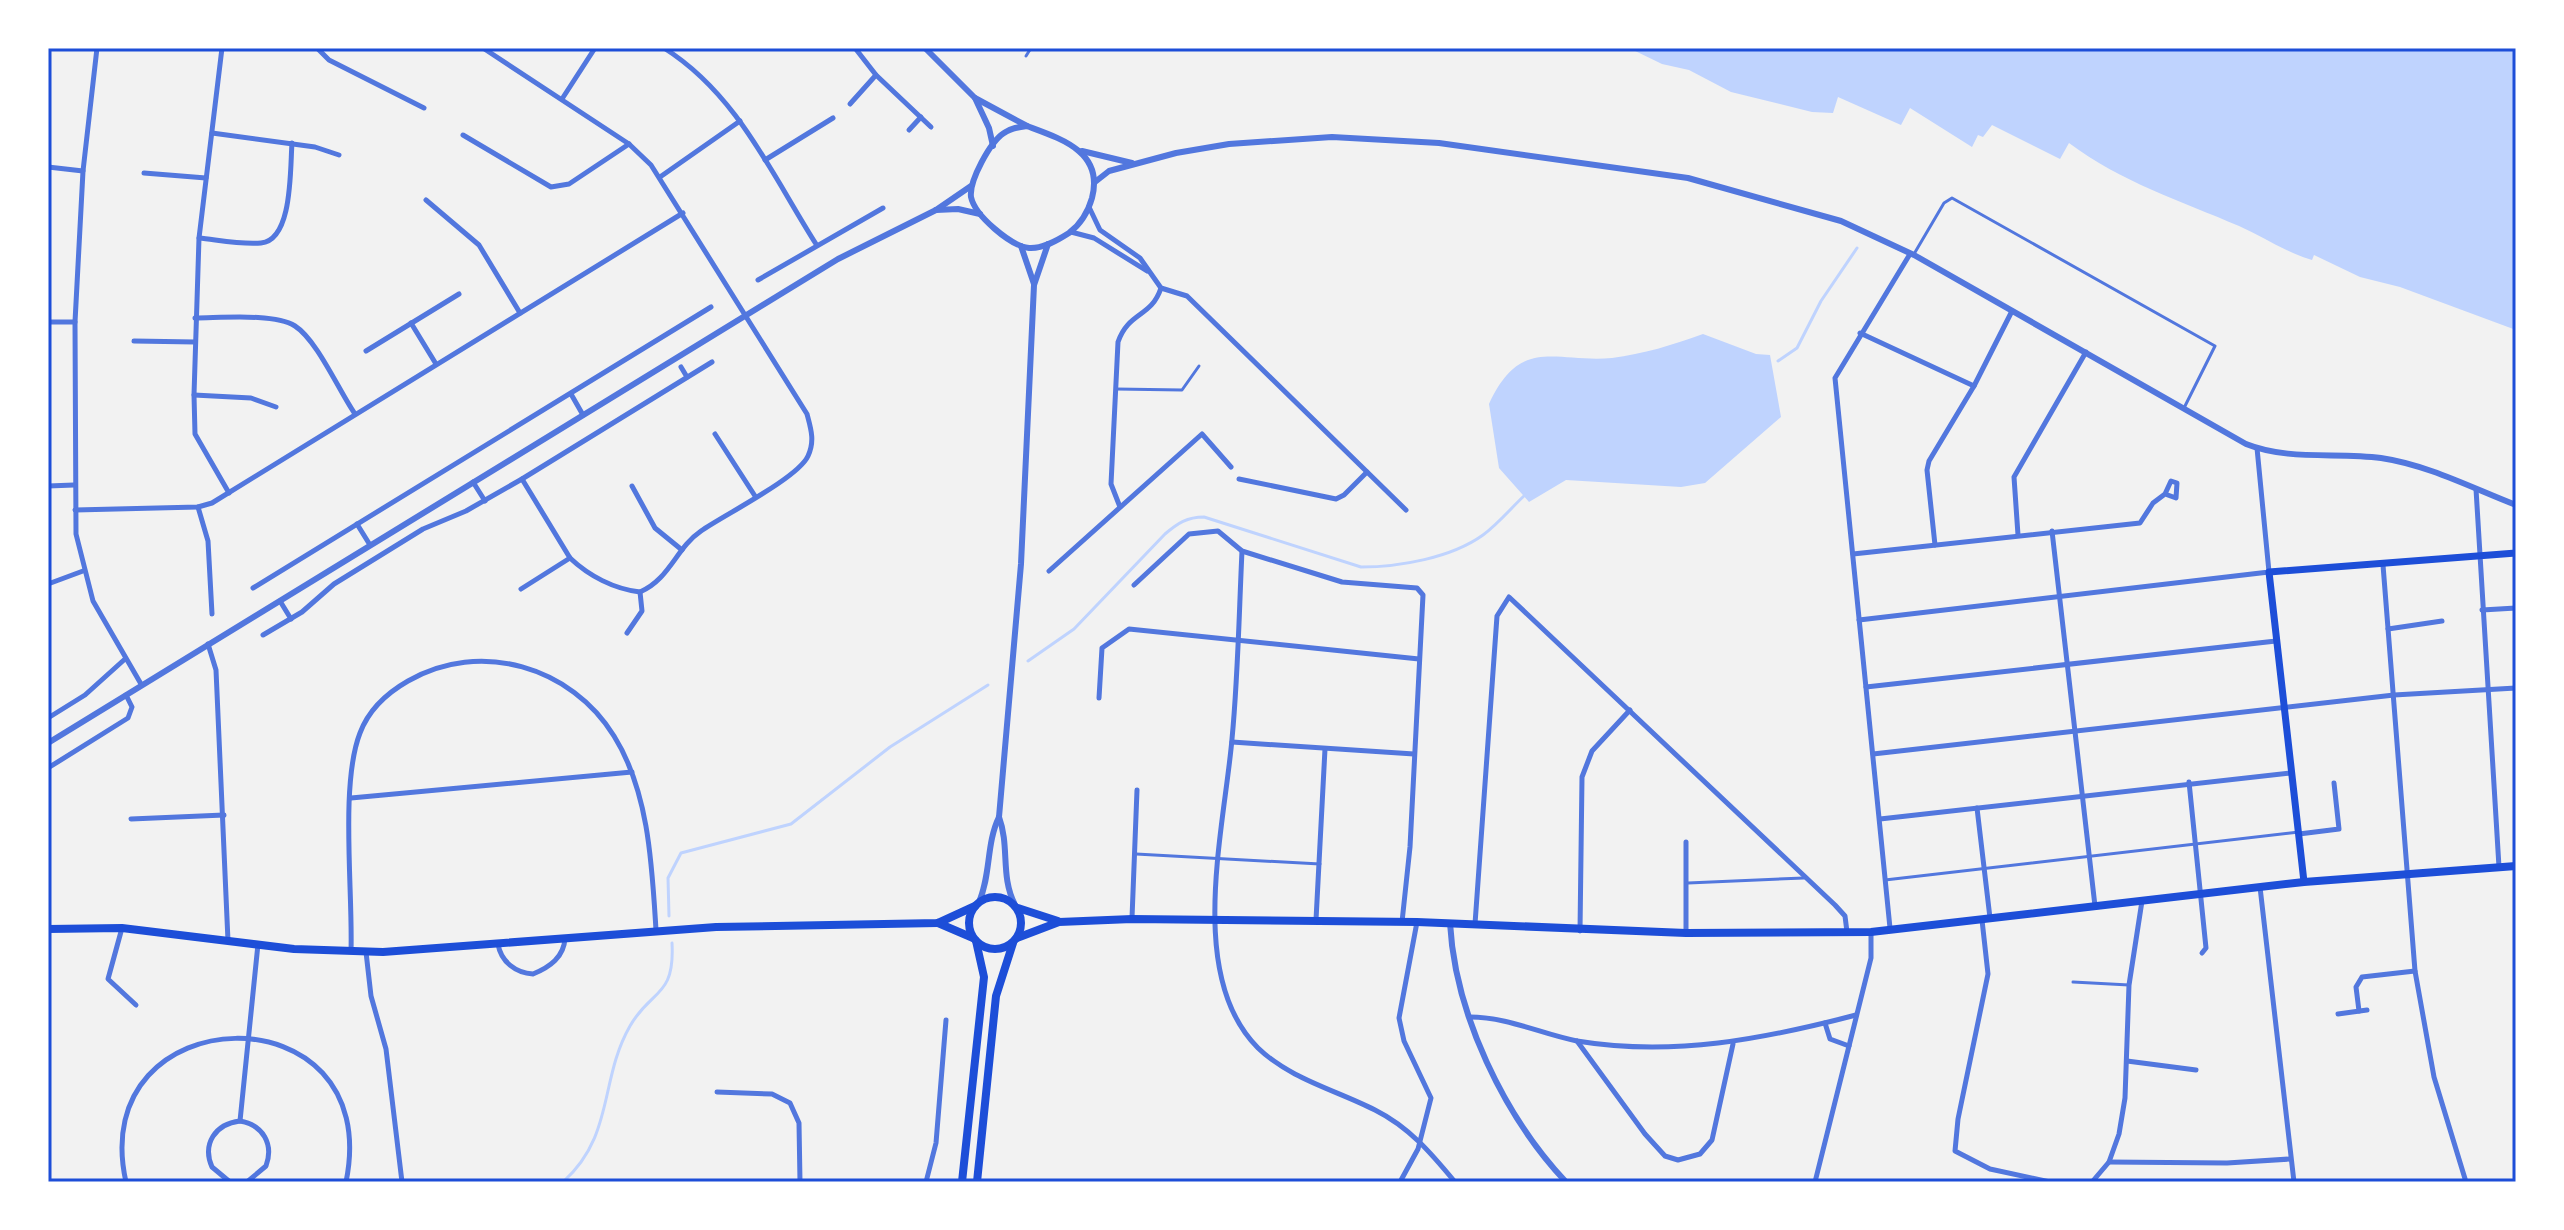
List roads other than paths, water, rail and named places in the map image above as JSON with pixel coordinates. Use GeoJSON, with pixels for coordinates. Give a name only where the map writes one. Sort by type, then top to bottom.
{"type":"FeatureCollection","features":[{"type":"Feature","properties":{"kind":"main road"},"geometry":{"type":"LineString","coordinates":[[2304,882],[2269,572],[2516,553]]}},
{"type":"Feature","properties":{"kind":"main road"},"geometry":{"type":"LineString","coordinates":[[938,923],[994,950],[1059,922],[1132,919],[1417,922],[1580,932],[1871,932],[2304,882],[2516,866]]}},
{"type":"Feature","properties":{"kind":"main road"},"geometry":{"type":"LineString","coordinates":[[48,929],[122,928],[358,952],[656,930],[938,923],[995,897],[1059,922]]}},
{"type":"Feature","properties":{"kind":"main road"},"geometry":{"type":"LineString","coordinates":[[962,1182],[984,977],[969,924],[977,904]]}},
{"type":"Feature","properties":{"kind":"main road"},"geometry":{"type":"LineString","coordinates":[[977,1182],[996,996],[1021,926],[1016,907]]}},
{"type":"Feature","properties":{"kind":"street"},"geometry":{"type":"LineString","coordinates":[[97,48],[83,171],[75,322],[75,510],[83,571],[93,601],[141,684]]}},
{"type":"Feature","properties":{"kind":"street"},"geometry":{"type":"LineString","coordinates":[[222,48],[199,238],[194,395],[195,434],[229,493]]}},
{"type":"Feature","properties":{"kind":"street"},"geometry":{"type":"LineString","coordinates":[[317,48],[329,60],[424,108]]}},
{"type":"Feature","properties":{"kind":"street"},"geometry":{"type":"LineString","coordinates":[[483,48],[629,144],[660,177],[807,414],[813,435],[808,457],[794,472],[697,534],[661,580],[640,592],[597,578],[570,558],[522,479]]}},
{"type":"Feature","properties":{"kind":"street"},"geometry":{"type":"LineString","coordinates":[[562,99],[595,48]]}},
{"type":"Feature","properties":{"kind":"street"},"geometry":{"type":"LineString","coordinates":[[664,48],[703,76],[740,121],[816,244]]}},
{"type":"Feature","properties":{"kind":"street"},"geometry":{"type":"LineString","coordinates":[[855,48],[876,75],[931,127]]}},
{"type":"Feature","properties":{"kind":"street"},"geometry":{"type":"LineString","coordinates":[[925,48],[975,98],[1082,151],[1133,163]]}},
{"type":"Feature","properties":{"kind":"street"},"geometry":{"type":"LineString","coordinates":[[850,104],[876,75]]}},
{"type":"Feature","properties":{"kind":"street"},"geometry":{"type":"LineString","coordinates":[[975,98],[989,128],[993,146]]}},
{"type":"Feature","properties":{"kind":"street"},"geometry":{"type":"LineString","coordinates":[[909,130],[921,117]]}},
{"type":"Feature","properties":{"kind":"street"},"geometry":{"type":"LineString","coordinates":[[765,160],[833,118]]}},
{"type":"Feature","properties":{"kind":"street"},"geometry":{"type":"LineString","coordinates":[[660,177],[740,121]]}},
{"type":"Feature","properties":{"kind":"street"},"geometry":{"type":"LineString","coordinates":[[48,743],[746,315],[882,234],[936,210],[971,186],[1003,133],[1027,126]]}},
{"type":"Feature","properties":{"kind":"street"},"geometry":{"type":"LineString","coordinates":[[212,133],[292,143],[339,155]]}},
{"type":"Feature","properties":{"kind":"street"},"geometry":{"type":"LineString","coordinates":[[463,135],[551,187],[569,184],[629,144]]}},
{"type":"Feature","properties":{"kind":"street"},"geometry":{"type":"LineString","coordinates":[[1095,182],[1109,171],[1133,163],[1229,144],[1332,137],[1439,143],[1688,178],[1841,221],[1912,254],[2257,448],[2283,454],[2382,459],[2476,488],[2516,505]]}},
{"type":"Feature","properties":{"kind":"street"},"geometry":{"type":"LineString","coordinates":[[199,238],[261,243],[274,238],[284,225],[292,143]]}},
{"type":"Feature","properties":{"kind":"street"},"geometry":{"type":"LineString","coordinates":[[971,186],[971,197],[981,214],[1021,246],[1033,248],[1048,244],[1071,232],[1089,207],[1095,182],[1092,167],[1082,151]]}},
{"type":"Feature","properties":{"kind":"street"},"geometry":{"type":"LineString","coordinates":[[48,167],[83,171]]}},
{"type":"Feature","properties":{"kind":"street"},"geometry":{"type":"LineString","coordinates":[[144,173],[206,178]]}},
{"type":"Feature","properties":{"kind":"street"},"geometry":{"type":"LineString","coordinates":[[426,200],[479,245],[520,313]]}},
{"type":"Feature","properties":{"kind":"street"},"geometry":{"type":"LineString","coordinates":[[1089,207],[1100,230],[1140,258],[1161,288],[1187,296],[1406,510]]}},
{"type":"Feature","properties":{"kind":"street"},"geometry":{"type":"LineString","coordinates":[[758,280],[883,208]]}},
{"type":"Feature","properties":{"kind":"street"},"geometry":{"type":"LineString","coordinates":[[936,210],[958,209],[981,214]]}},
{"type":"Feature","properties":{"kind":"street"},"geometry":{"type":"LineString","coordinates":[[75,510],[198,507],[229,493],[683,213]]}},
{"type":"Feature","properties":{"kind":"street"},"geometry":{"type":"LineString","coordinates":[[1071,232],[1094,238],[1151,273]]}},
{"type":"Feature","properties":{"kind":"street"},"geometry":{"type":"LineString","coordinates":[[977,904],[988,876],[992,832],[999,817],[1021,564],[1034,285],[1048,244]]}},
{"type":"Feature","properties":{"kind":"street"},"geometry":{"type":"LineString","coordinates":[[1021,246],[1034,285]]}},
{"type":"Feature","properties":{"kind":"street"},"geometry":{"type":"LineString","coordinates":[[1890,928],[1835,378],[1860,333],[1912,254]]}},
{"type":"Feature","properties":{"kind":"street"},"geometry":{"type":"LineString","coordinates":[[1120,507],[1111,484],[1118,342],[1124,325],[1155,305],[1161,288]]}},
{"type":"Feature","properties":{"kind":"street"},"geometry":{"type":"LineString","coordinates":[[366,351],[459,294]]}},
{"type":"Feature","properties":{"kind":"street"},"geometry":{"type":"LineString","coordinates":[[253,588],[711,307]]}},
{"type":"Feature","properties":{"kind":"street"},"geometry":{"type":"LineString","coordinates":[[1935,545],[1927,470],[1929,461],[1974,386],[2012,311]]}},
{"type":"Feature","properties":{"kind":"street"},"geometry":{"type":"LineString","coordinates":[[195,318],[274,319],[293,324],[308,340],[355,414]]}},
{"type":"Feature","properties":{"kind":"street"},"geometry":{"type":"LineString","coordinates":[[48,322],[75,322]]}},
{"type":"Feature","properties":{"kind":"street"},"geometry":{"type":"LineString","coordinates":[[411,323],[436,364]]}},
{"type":"Feature","properties":{"kind":"street"},"geometry":{"type":"LineString","coordinates":[[1860,333],[1974,386]]}},
{"type":"Feature","properties":{"kind":"street"},"geometry":{"type":"LineString","coordinates":[[134,341],[195,342]]}},
{"type":"Feature","properties":{"kind":"street"},"geometry":{"type":"LineString","coordinates":[[2018,535],[2014,477],[2086,352]]}},
{"type":"Feature","properties":{"kind":"street"},"geometry":{"type":"LineString","coordinates":[[263,635],[291,619],[327,589],[423,529],[485,501],[712,362]]}},
{"type":"Feature","properties":{"kind":"street"},"geometry":{"type":"LineString","coordinates":[[681,367],[687,377]]}},
{"type":"Feature","properties":{"kind":"street"},"geometry":{"type":"LineString","coordinates":[[571,394],[583,415]]}},
{"type":"Feature","properties":{"kind":"street"},"geometry":{"type":"LineString","coordinates":[[194,395],[251,398],[276,407]]}},
{"type":"Feature","properties":{"kind":"street"},"geometry":{"type":"LineString","coordinates":[[715,434],[755,496]]}},
{"type":"Feature","properties":{"kind":"street"},"geometry":{"type":"LineString","coordinates":[[1049,571],[1202,434],[1231,467]]}},
{"type":"Feature","properties":{"kind":"street"},"geometry":{"type":"LineString","coordinates":[[1859,620],[2269,572],[2257,448]]}},
{"type":"Feature","properties":{"kind":"street"},"geometry":{"type":"LineString","coordinates":[[1239,479],[1336,499],[1367,472]]}},
{"type":"Feature","properties":{"kind":"street"},"geometry":{"type":"LineString","coordinates":[[473,482],[485,501]]}},
{"type":"Feature","properties":{"kind":"street"},"geometry":{"type":"LineString","coordinates":[[48,486],[74,485]]}},
{"type":"Feature","properties":{"kind":"street"},"geometry":{"type":"LineString","coordinates":[[632,486],[655,528],[682,550]]}},
{"type":"Feature","properties":{"kind":"street"},"geometry":{"type":"LineString","coordinates":[[2476,488],[2499,867]]}},
{"type":"Feature","properties":{"kind":"street"},"geometry":{"type":"LineString","coordinates":[[1853,554],[2140,523],[2153,503],[2165,494]]}},
{"type":"Feature","properties":{"kind":"street"},"geometry":{"type":"LineString","coordinates":[[198,507],[208,541],[212,614]]}},
{"type":"Feature","properties":{"kind":"street"},"geometry":{"type":"LineString","coordinates":[[357,524],[370,545]]}},
{"type":"Feature","properties":{"kind":"street"},"geometry":{"type":"LineString","coordinates":[[1134,585],[1189,534],[1218,531],[1242,551],[1342,582],[1417,588],[1423,595],[1402,922]]}},
{"type":"Feature","properties":{"kind":"street"},"geometry":{"type":"LineString","coordinates":[[2052,531],[2095,907]]}},
{"type":"Feature","properties":{"kind":"street"},"geometry":{"type":"LineString","coordinates":[[1242,551],[1232,742],[1224,789],[1216,922],[1222,989],[1247,1036],[1275,1063],[1378,1111],[1420,1140],[1455,1182]]}},
{"type":"Feature","properties":{"kind":"street"},"geometry":{"type":"LineString","coordinates":[[521,589],[570,558]]}},
{"type":"Feature","properties":{"kind":"street"},"geometry":{"type":"LineString","coordinates":[[2383,565],[2410,872],[2415,971],[2434,1077],[2466,1182]]}},
{"type":"Feature","properties":{"kind":"street"},"geometry":{"type":"LineString","coordinates":[[48,584],[83,571]]}},
{"type":"Feature","properties":{"kind":"street"},"geometry":{"type":"LineString","coordinates":[[627,633],[642,611],[640,592]]}},
{"type":"Feature","properties":{"kind":"street"},"geometry":{"type":"LineString","coordinates":[[1475,924],[1497,616],[1509,597],[1808,877],[1845,916],[1847,932]]}},
{"type":"Feature","properties":{"kind":"street"},"geometry":{"type":"LineString","coordinates":[[280,601],[291,619]]}},
{"type":"Feature","properties":{"kind":"street"},"geometry":{"type":"LineString","coordinates":[[2482,610],[2516,608]]}},
{"type":"Feature","properties":{"kind":"street"},"geometry":{"type":"LineString","coordinates":[[2388,629],[2442,621]]}},
{"type":"Feature","properties":{"kind":"street"},"geometry":{"type":"LineString","coordinates":[[1099,698],[1102,648],[1129,629],[1419,659]]}},
{"type":"Feature","properties":{"kind":"street"},"geometry":{"type":"LineString","coordinates":[[1866,687],[2276,641]]}},
{"type":"Feature","properties":{"kind":"street"},"geometry":{"type":"LineString","coordinates":[[208,644],[216,670],[228,941]]}},
{"type":"Feature","properties":{"kind":"street"},"geometry":{"type":"LineString","coordinates":[[48,718],[85,695],[125,659]]}},
{"type":"Feature","properties":{"kind":"street"},"geometry":{"type":"LineString","coordinates":[[402,1182],[386,1049],[358,952],[351,798],[355,745],[375,706],[411,679],[462,660],[527,668],[563,683],[595,708],[616,739],[632,772],[642,803],[656,930]]}},
{"type":"Feature","properties":{"kind":"street"},"geometry":{"type":"LineString","coordinates":[[1873,754],[2394,695],[2516,688]]}},
{"type":"Feature","properties":{"kind":"street"},"geometry":{"type":"LineString","coordinates":[[48,768],[128,718],[132,707],[125,694]]}},
{"type":"Feature","properties":{"kind":"street"},"geometry":{"type":"LineString","coordinates":[[1580,932],[1582,777],[1592,751],[1630,710]]}},
{"type":"Feature","properties":{"kind":"street"},"geometry":{"type":"LineString","coordinates":[[1232,742],[1414,754]]}},
{"type":"Feature","properties":{"kind":"street"},"geometry":{"type":"LineString","coordinates":[[1316,920],[1325,749]]}},
{"type":"Feature","properties":{"kind":"street"},"geometry":{"type":"LineString","coordinates":[[351,798],[632,772]]}},
{"type":"Feature","properties":{"kind":"street"},"geometry":{"type":"LineString","coordinates":[[1880,819],[2189,782],[2291,773]]}},
{"type":"Feature","properties":{"kind":"street"},"geometry":{"type":"LineString","coordinates":[[2189,782],[2202,894],[2206,948],[2202,953]]}},
{"type":"Feature","properties":{"kind":"street"},"geometry":{"type":"LineString","coordinates":[[2299,833],[2339,829],[2334,783]]}},
{"type":"Feature","properties":{"kind":"street"},"geometry":{"type":"LineString","coordinates":[[1132,919],[1137,790]]}},
{"type":"Feature","properties":{"kind":"street"},"geometry":{"type":"LineString","coordinates":[[1977,808],[1984,869],[1988,974],[1958,1119],[1955,1151],[1990,1169],[2050,1182]]}},
{"type":"Feature","properties":{"kind":"street"},"geometry":{"type":"LineString","coordinates":[[131,819],[224,815]]}},
{"type":"Feature","properties":{"kind":"street"},"geometry":{"type":"LineString","coordinates":[[999,817],[1005,833],[1004,875],[1016,907]]}},
{"type":"Feature","properties":{"kind":"street"},"geometry":{"type":"LineString","coordinates":[[1686,842],[1686,933]]}},
{"type":"Feature","properties":{"kind":"street"},"geometry":{"type":"LineString","coordinates":[[2260,887],[2294,1182]]}},
{"type":"Feature","properties":{"kind":"street"},"geometry":{"type":"LineString","coordinates":[[2092,1182],[2109,1162],[2119,1134],[2127,1061],[2129,985],[2142,901]]}},
{"type":"Feature","properties":{"kind":"street"},"geometry":{"type":"LineString","coordinates":[[1400,1182],[1420,1140],[1431,1098],[1404,1041],[1399,1018],[1417,922]]}},
{"type":"Feature","properties":{"kind":"street"},"geometry":{"type":"LineString","coordinates":[[1450,923],[1452,961],[1470,1017],[1505,1094],[1527,1132],[1566,1182]]}},
{"type":"Feature","properties":{"kind":"street"},"geometry":{"type":"LineString","coordinates":[[122,928],[108,979],[136,1005]]}},
{"type":"Feature","properties":{"kind":"street"},"geometry":{"type":"LineString","coordinates":[[1815,1182],[1871,958],[1871,932]]}},
{"type":"Feature","properties":{"kind":"street"},"geometry":{"type":"LineString","coordinates":[[498,944],[502,957],[514,968],[533,974],[556,960],[564,949],[565,937]]}},
{"type":"Feature","properties":{"kind":"street"},"geometry":{"type":"LineString","coordinates":[[240,1121],[258,943]]}},
{"type":"Feature","properties":{"kind":"street"},"geometry":{"type":"LineString","coordinates":[[2359,1011],[2356,987],[2362,977],[2415,971]]}},
{"type":"Feature","properties":{"kind":"street"},"geometry":{"type":"LineString","coordinates":[[2338,1014],[2367,1010]]}},
{"type":"Feature","properties":{"kind":"street"},"geometry":{"type":"LineString","coordinates":[[1470,1017],[1493,1017],[1577,1041],[1649,1046],[1733,1044],[1856,1015]]}},
{"type":"Feature","properties":{"kind":"street"},"geometry":{"type":"LineString","coordinates":[[926,1182],[936,1143],[946,1020]]}},
{"type":"Feature","properties":{"kind":"street"},"geometry":{"type":"LineString","coordinates":[[1825,1023],[1830,1039],[1849,1046]]}},
{"type":"Feature","properties":{"kind":"street"},"geometry":{"type":"LineString","coordinates":[[126,1182],[122,1151],[124,1129],[130,1109],[146,1081],[161,1065],[188,1048],[218,1038],[250,1037],[291,1050],[309,1062],[330,1085],[348,1133],[346,1182]]}},
{"type":"Feature","properties":{"kind":"street"},"geometry":{"type":"LineString","coordinates":[[1577,1041],[1645,1134],[1665,1156],[1678,1160],[1700,1154],[1712,1140],[1733,1044]]}},
{"type":"Feature","properties":{"kind":"street"},"geometry":{"type":"LineString","coordinates":[[2127,1061],[2196,1070]]}},
{"type":"Feature","properties":{"kind":"street"},"geometry":{"type":"LineString","coordinates":[[717,1092],[772,1094],[790,1103],[798,1117],[800,1182]]}},
{"type":"Feature","properties":{"kind":"street"},"geometry":{"type":"LineString","coordinates":[[230,1182],[212,1167],[208,1145],[218,1129],[240,1121],[259,1129],[269,1146],[266,1166],[247,1182]]}},
{"type":"Feature","properties":{"kind":"street"},"geometry":{"type":"LineString","coordinates":[[2109,1162],[2227,1163],[2290,1159]]}},
{"type":"Feature","properties":{"kind":"lane"},"geometry":{"type":"LineString","coordinates":[[1026,56],[1031,48]]}},
{"type":"Feature","properties":{"kind":"lane"},"geometry":{"type":"LineString","coordinates":[[1912,254],[1952,198],[2215,346],[2184,408]]}},
{"type":"Feature","properties":{"kind":"lane"},"geometry":{"type":"LineString","coordinates":[[1116,389],[1182,390],[1199,366]]}},
{"type":"Feature","properties":{"kind":"lane"},"geometry":{"type":"LineString","coordinates":[[1885,880],[2196,842],[2299,833]]}},
{"type":"Feature","properties":{"kind":"lane"},"geometry":{"type":"LineString","coordinates":[[1133,854],[1320,864]]}},
{"type":"Feature","properties":{"kind":"lane"},"geometry":{"type":"LineString","coordinates":[[1686,883],[1790,881],[1808,877]]}},
{"type":"Feature","properties":{"kind":"lane"},"geometry":{"type":"LineString","coordinates":[[2073,982],[2129,985]]}},
{"type":"Feature","properties":{"kind":"water"},"geometry":{"type":"Polygon","coordinates":[[[1629,48],[2516,48],[2516,330],[2400,287],[2360,277],[2314,255],[2312,260],[2293,253],[2239,226],[2130,180],[2069,143],[2060,159],[1992,125],[1983,137],[1978,135],[1972,147],[1910,108],[1901,125],[1838,97],[1833,113],[1812,112],[1731,92],[1689,70],[1662,64],[1629,48]]]}},
{"type":"Feature","properties":{"kind":"water"},"geometry":{"type":"Polygon","coordinates":[[[1703,334],[1756,354],[1770,355],[1781,417],[1705,483],[1681,487],[1566,480],[1529,502],[1499,468],[1489,404],[1501,382],[1514,368],[1527,360],[1541,357],[1592,359],[1624,356],[1703,334]]]}},
{"type":"Feature","properties":{"kind":"waterway"},"geometry":{"type":"LineString","coordinates":[[1778,361],[1797,348],[1821,301],[1857,248]]}},
{"type":"Feature","properties":{"kind":"waterway"},"geometry":{"type":"LineString","coordinates":[[1028,661],[1074,629],[1165,534],[1188,519],[1204,517],[1361,567],[1376,567],[1424,560],[1456,550],[1489,531],[1525,495]]}},
{"type":"Feature","properties":{"kind":"waterway"},"geometry":{"type":"LineString","coordinates":[[669,916],[668,878],[681,853],[791,824],[890,747],[988,685]]}},
{"type":"Feature","properties":{"kind":"waterway"},"geometry":{"type":"LineString","coordinates":[[563,1182],[580,1164],[591,1145],[620,1046],[630,1026],[666,984],[672,961],[672,943]]}}]}
